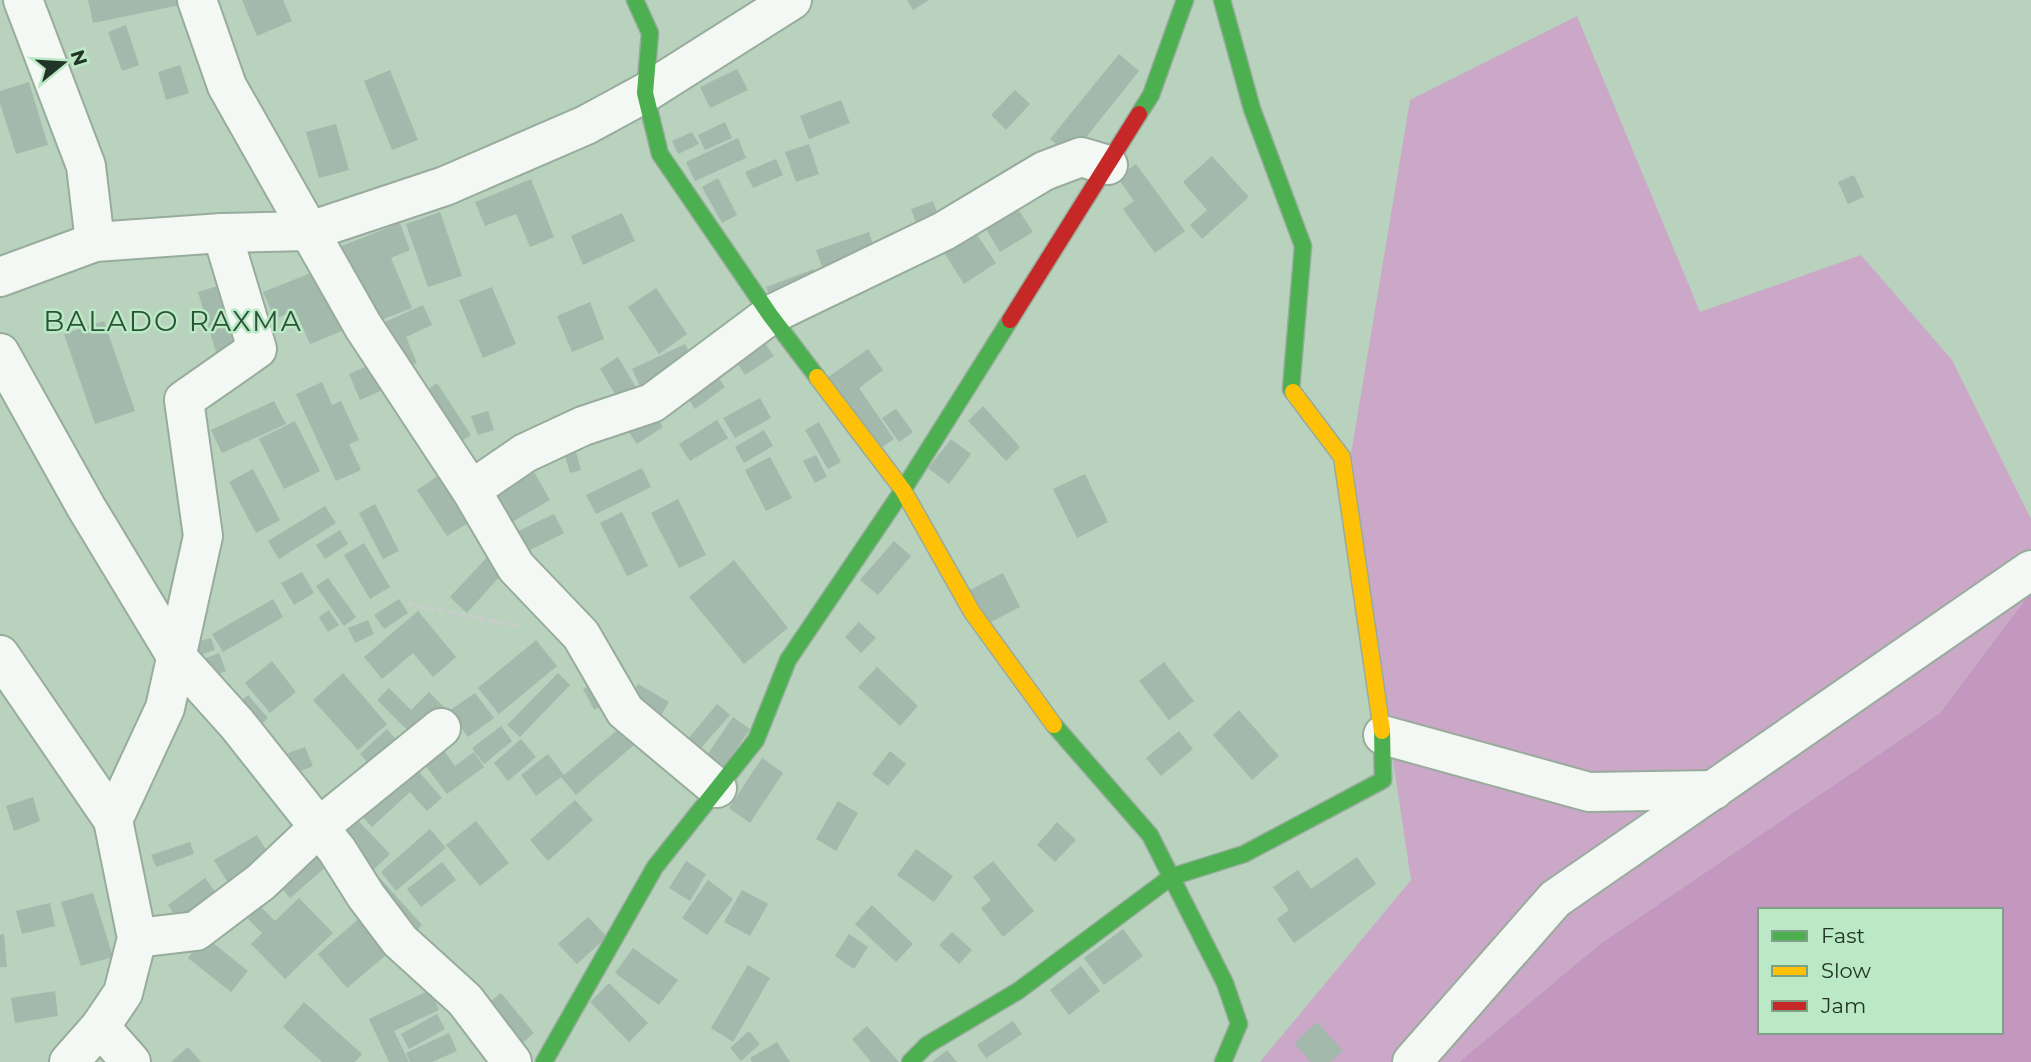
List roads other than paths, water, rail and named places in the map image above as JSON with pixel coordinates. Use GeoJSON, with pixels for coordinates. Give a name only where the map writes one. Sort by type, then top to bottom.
{"type":"FeatureCollection","features":[{"type":"Feature","properties":{"kind":"street"},"geometry":{"type":"LineString","coordinates":[[23,0],[86,166],[95,242]]}},
{"type":"Feature","properties":{"kind":"street"},"geometry":{"type":"LineString","coordinates":[[197,0],[227,86],[363,326],[471,490],[516,567],[581,635],[625,711],[717,788]]}},
{"type":"Feature","properties":{"kind":"street"},"geometry":{"type":"LineString","coordinates":[[635,0],[650,33],[645,93],[660,154],[770,315],[903,490],[972,612],[1049,720],[1150,835],[1225,983],[1238,1024],[1223,1062]]}},
{"type":"Feature","properties":{"kind":"street"},"geometry":{"type":"LineString","coordinates":[[0,277],[95,242],[222,233],[310,231],[444,186],[586,125],[645,93],[792,0]]}},
{"type":"Feature","properties":{"kind":"street"},"geometry":{"type":"LineString","coordinates":[[544,1062],[655,867],[756,740],[788,660],[903,490],[1151,95],[1185,0]]}},
{"type":"Feature","properties":{"kind":"street"},"geometry":{"type":"LineString","coordinates":[[910,1062],[926,1045],[1018,992],[1171,877],[1244,854],[1383,780],[1383,735],[1342,457],[1291,389],[1303,246],[1252,109],[1222,0]]}},
{"type":"Feature","properties":{"kind":"street"},"geometry":{"type":"LineString","coordinates":[[471,490],[524,453],[583,426],[652,403],[770,315],[944,232],[1044,171],[1081,158],[1108,165]]}},
{"type":"Feature","properties":{"kind":"street"},"geometry":{"type":"LineString","coordinates":[[113,820],[165,708],[203,536],[184,400],[257,349],[222,233]]}},
{"type":"Feature","properties":{"kind":"street"},"geometry":{"type":"LineString","coordinates":[[0,354],[86,507],[176,656],[237,724],[319,827],[400,941],[465,1000],[512,1062]]}},
{"type":"Feature","properties":{"kind":"street"},"geometry":{"type":"LineString","coordinates":[[1412,1062],[1555,899],[2031,570]]}},
{"type":"Feature","properties":{"kind":"street"},"geometry":{"type":"LineString","coordinates":[[0,655],[113,820],[137,938],[124,993],[100,1027],[69,1062]]}},
{"type":"Feature","properties":{"kind":"street"},"geometry":{"type":"LineString","coordinates":[[137,938],[196,931],[261,882],[319,827],[441,728]]}},
{"type":"Feature","properties":{"kind":"street"},"geometry":{"type":"LineString","coordinates":[[1383,735],[1589,792],[1714,790]]}},
{"type":"Feature","properties":{"kind":"street"},"geometry":{"type":"LineString","coordinates":[[100,1027],[131,1062]]}},
{"type":"Feature","properties":{"kind":"district","name":"BALADO RAXMA"},"geometry":{"type":"Point","coordinates":[173,321]}}]}
